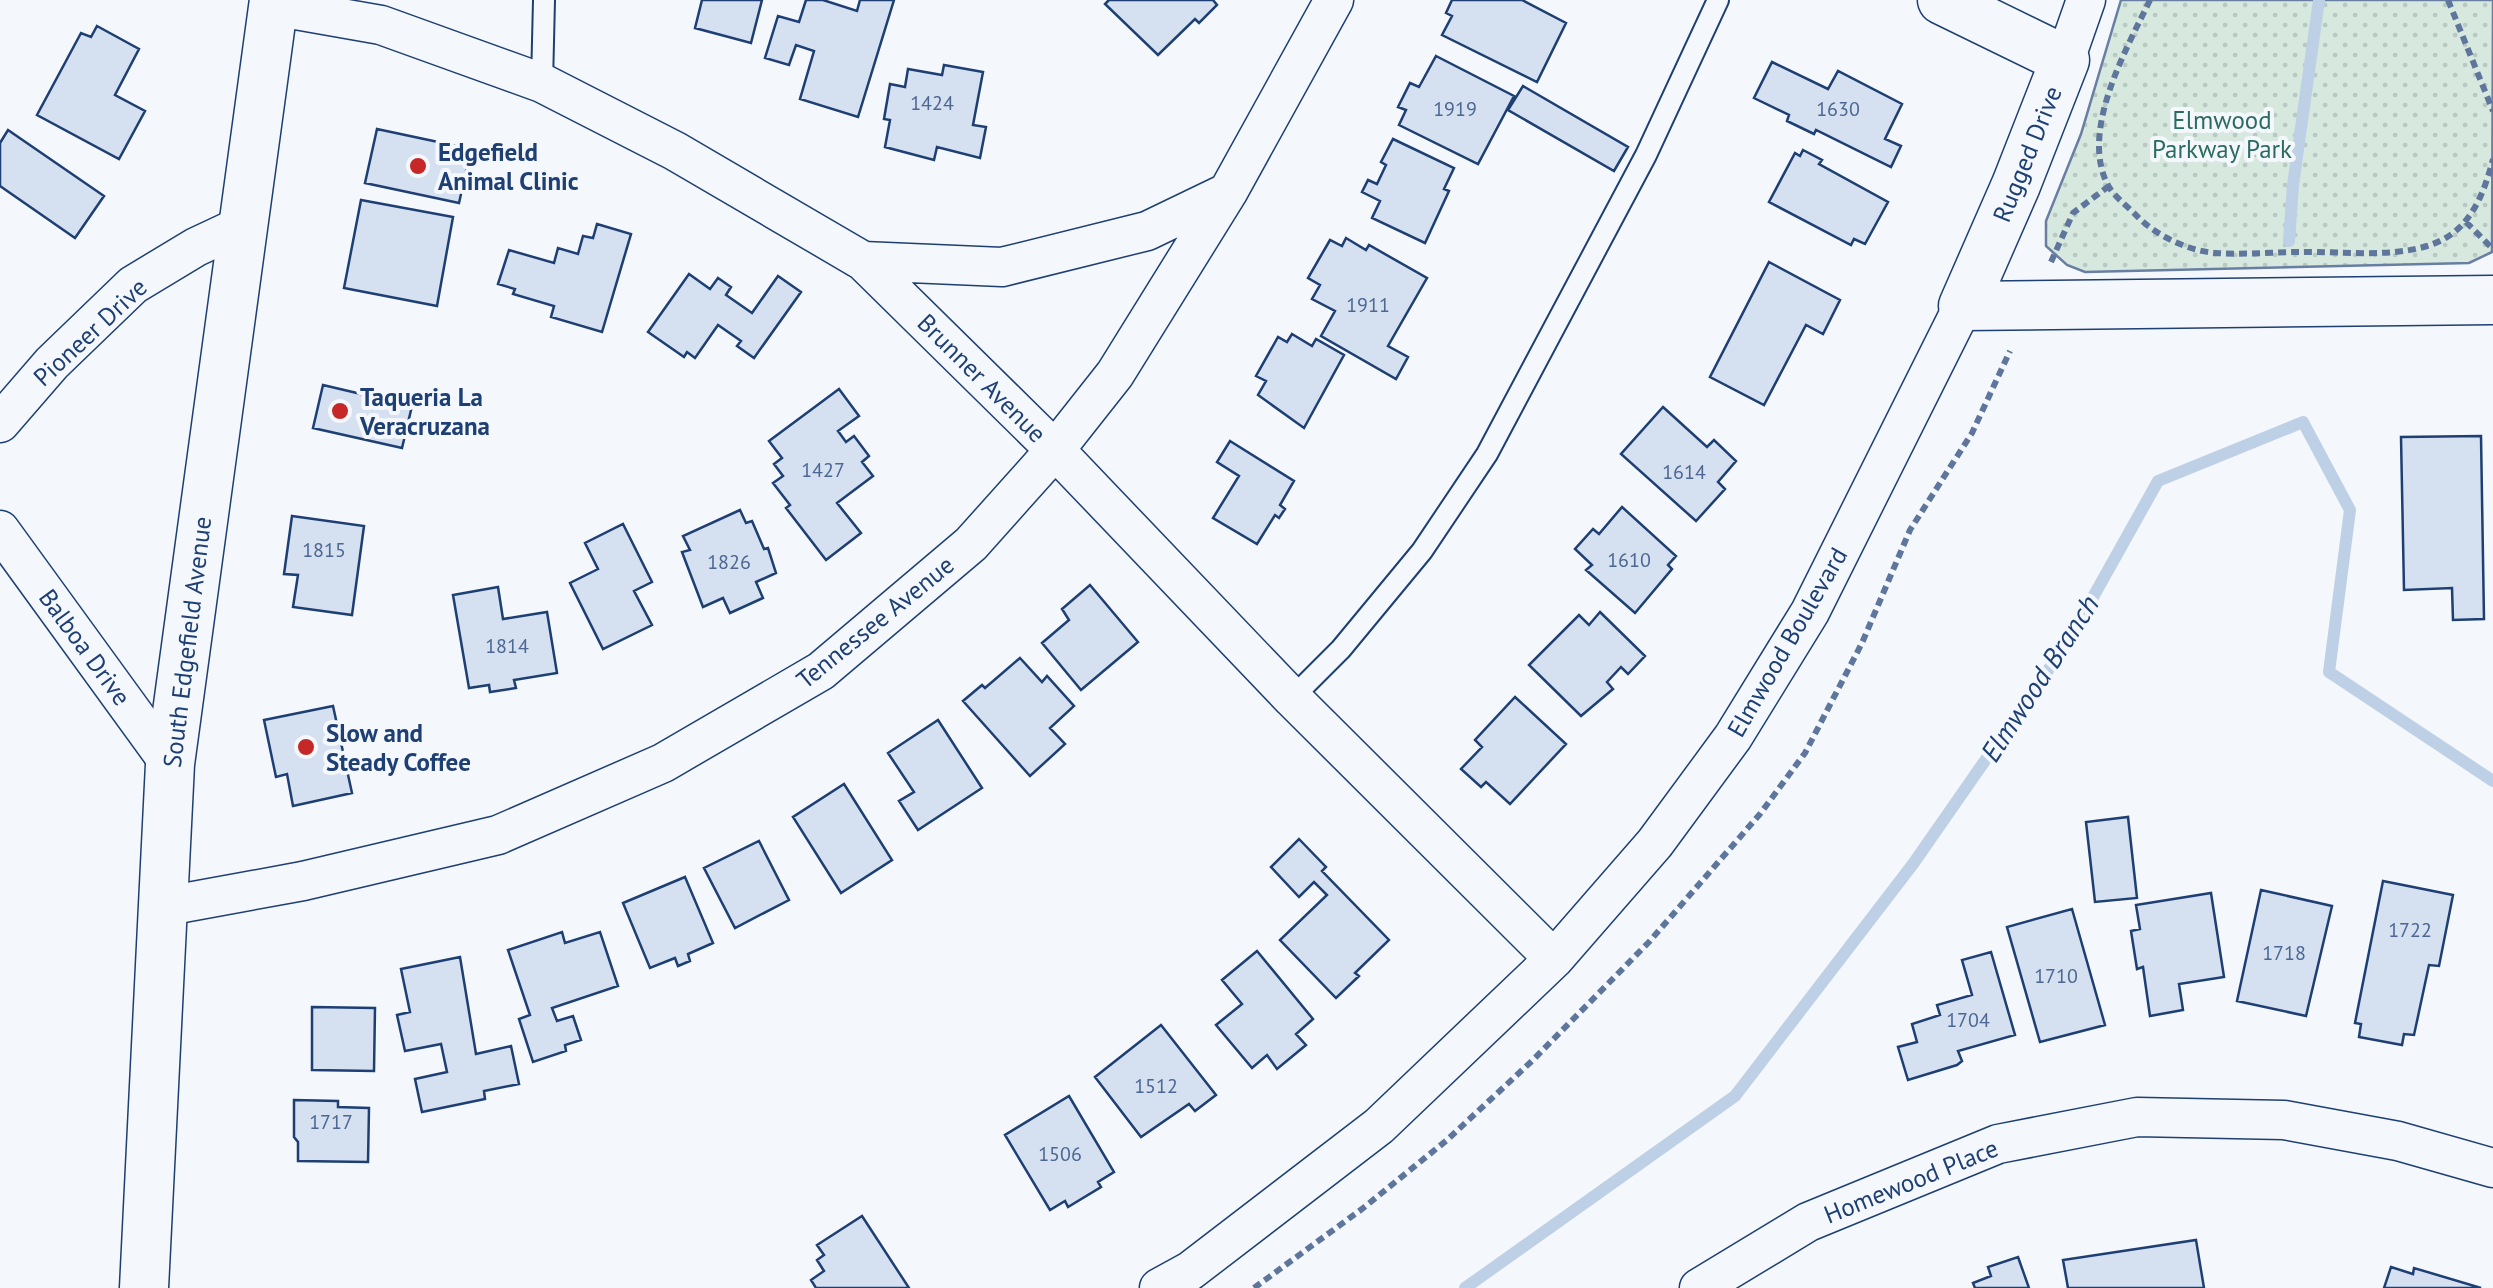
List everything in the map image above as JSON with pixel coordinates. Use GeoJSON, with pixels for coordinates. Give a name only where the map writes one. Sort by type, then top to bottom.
{"type":"FeatureCollection","features":[{"type":"Feature","properties":{"kind":"street","name":"Tennessee Avenue"},"geometry":{"type":"LineString","coordinates":[[161,907],[303,881],[498,835],[663,763],[821,671],[971,544],[1055,450],[1115,374],[1228,192],[1334,0]]}},
{"type":"Feature","properties":{"kind":"street"},"geometry":{"type":"LineString","coordinates":[[1942,0],[2066,60]]}},
{"type":"Feature","properties":{"kind":"street","name":"Rugged Drive"},"geometry":{"type":"LineString","coordinates":[[1963,306],[2016,185],[2086,0]]}},
{"type":"Feature","properties":{"kind":"street","name":"Brunner Avenue"},"geometry":{"type":"LineString","coordinates":[[274,3],[381,25],[542,83],[674,150],[863,261],[1055,450],[1292,698],[1554,959]]}},
{"type":"Feature","properties":{"kind":"street","name":"South Edgefield Avenue"},"geometry":{"type":"LineString","coordinates":[[144,1288],[170,764],[274,3]]}},
{"type":"Feature","properties":{"kind":"street"},"geometry":{"type":"LineString","coordinates":[[863,261],[1002,267],[1147,232],[1228,192]]}},
{"type":"Feature","properties":{"kind":"street","name":"Pioneer Drive"},"geometry":{"type":"LineString","coordinates":[[0,423],[52,363],[133,285],[243,225]]}},
{"type":"Feature","properties":{"kind":"street"},"geometry":{"type":"LineString","coordinates":[[1963,306],[2493,300]]}},
{"type":"Feature","properties":{"kind":"street","name":"Elmwood Boulevard"},"geometry":{"type":"LineString","coordinates":[[1160,1288],[1190,1270],[1379,1126],[1554,959],[1656,843],[1733,738],[1810,612],[1963,306]]}},
{"type":"Feature","properties":{"kind":"street","name":"Balboa Drive"},"geometry":{"type":"LineString","coordinates":[[0,530],[170,764]]}},
{"type":"Feature","properties":{"kind":"street","name":"Homewood Place"},"geometry":{"type":"LineString","coordinates":[[1700,1288],[1808,1222],[1998,1144],[2136,1117],[2284,1120],[2398,1141],[2493,1168]]}},
{"type":"Feature","properties":{"kind":"lane"},"geometry":{"type":"LineString","coordinates":[[542,83],[544,0]]}},
{"type":"Feature","properties":{"kind":"lane"},"geometry":{"type":"LineString","coordinates":[[1292,698],[1341,649],[1422,551],[1487,454],[1646,154],[1718,0]]}},
{"type":"Feature","properties":{"kind":"path"},"geometry":{"type":"LineString","coordinates":[[2150,0],[2113,78],[2102,118],[2101,157],[2109,186],[2144,223],[2182,245],[2213,253],[2409,250],[2442,240],[2466,222],[2487,185],[2493,159]]}},
{"type":"Feature","properties":{"kind":"path"},"geometry":{"type":"LineString","coordinates":[[2448,0],[2493,111]]}},
{"type":"Feature","properties":{"kind":"path"},"geometry":{"type":"LineString","coordinates":[[2052,258],[2074,213],[2109,186]]}},
{"type":"Feature","properties":{"kind":"path"},"geometry":{"type":"LineString","coordinates":[[2466,222],[2493,249]]}},
{"type":"Feature","properties":{"kind":"green space","name":"Elmwood Parkway Park"},"geometry":{"type":"Polygon","coordinates":[[[2121,0],[2493,0],[2492,252],[2469,263],[2085,272],[2067,265],[2046,246],[2046,221],[2081,134],[2121,0]]]}},
{"type":"Feature","properties":{"kind":"building"},"geometry":{"type":"Polygon","coordinates":[[[702,0],[762,0],[751,43],[695,28],[702,0]]]}},
{"type":"Feature","properties":{"kind":"building"},"geometry":{"type":"Polygon","coordinates":[[[806,0],[823,0],[857,11],[860,0],[894,0],[858,117],[800,99],[814,51],[796,45],[789,65],[765,58],[778,16],[799,22],[806,0]]]}},
{"type":"Feature","properties":{"kind":"building"},"geometry":{"type":"Polygon","coordinates":[[[1109,0],[1213,0],[1217,5],[1199,23],[1195,19],[1158,55],[1105,4],[1109,0]]]}},
{"type":"Feature","properties":{"kind":"building"},"geometry":{"type":"Polygon","coordinates":[[[1452,0],[1522,0],[1566,23],[1537,82],[1442,35],[1452,16],[1446,13],[1452,0]]]}},
{"type":"Feature","properties":{"kind":"building"},"geometry":{"type":"Polygon","coordinates":[[[97,26],[139,49],[115,95],[145,111],[119,159],[37,115],[81,33],[91,37],[97,26]]]}},
{"type":"Feature","properties":{"kind":"building"},"geometry":{"type":"Polygon","coordinates":[[[1436,56],[1514,96],[1478,164],[1399,125],[1406,110],[1398,107],[1410,83],[1419,87],[1436,56]]]}},
{"type":"Feature","properties":{"kind":"building"},"geometry":{"type":"Polygon","coordinates":[[[1772,62],[1828,89],[1838,71],[1902,104],[1885,139],[1901,146],[1891,167],[1816,130],[1814,134],[1787,121],[1789,115],[1754,98],[1772,62]]]}},
{"type":"Feature","properties":{"kind":"building"},"geometry":{"type":"Polygon","coordinates":[[[944,65],[983,72],[973,125],[986,127],[980,158],[937,147],[934,160],[885,147],[890,120],[884,119],[890,84],[905,87],[908,69],[942,75],[944,65]]]}},
{"type":"Feature","properties":{"kind":"building"},"geometry":{"type":"Polygon","coordinates":[[[1523,86],[1628,147],[1614,171],[1508,110],[1523,86]]]}},
{"type":"Feature","properties":{"kind":"building","name":"Edgefield Animal Clinic"},"geometry":{"type":"Polygon","coordinates":[[[377,129],[471,149],[459,203],[365,183],[377,129]]]}},
{"type":"Feature","properties":{"kind":"building"},"geometry":{"type":"Polygon","coordinates":[[[8,130],[104,196],[75,238],[0,186],[0,143],[8,130]]]}},
{"type":"Feature","properties":{"kind":"building"},"geometry":{"type":"Polygon","coordinates":[[[1393,139],[1454,168],[1444,189],[1449,191],[1425,243],[1372,218],[1380,201],[1362,192],[1368,180],[1377,184],[1386,165],[1381,162],[1393,139]]]}},
{"type":"Feature","properties":{"kind":"building"},"geometry":{"type":"Polygon","coordinates":[[[1803,150],[1822,160],[1819,164],[1888,202],[1865,244],[1854,239],[1851,245],[1769,202],[1795,153],[1800,156],[1803,150]]]}},
{"type":"Feature","properties":{"kind":"building"},"geometry":{"type":"Polygon","coordinates":[[[361,200],[453,217],[437,306],[344,288],[361,200]]]}},
{"type":"Feature","properties":{"kind":"building"},"geometry":{"type":"Polygon","coordinates":[[[597,224],[631,234],[602,332],[551,317],[554,306],[513,294],[515,289],[498,284],[509,250],[554,263],[558,248],[578,254],[583,236],[593,238],[597,224]]]}},
{"type":"Feature","properties":{"kind":"building"},"geometry":{"type":"Polygon","coordinates":[[[1346,238],[1366,250],[1369,245],[1427,278],[1388,346],[1408,357],[1396,379],[1321,336],[1335,311],[1312,299],[1320,285],[1308,278],[1330,240],[1342,246],[1346,238]]]}},
{"type":"Feature","properties":{"kind":"building"},"geometry":{"type":"Polygon","coordinates":[[[1769,262],[1840,300],[1823,334],[1806,325],[1764,405],[1710,377],[1769,262]]]}},
{"type":"Feature","properties":{"kind":"building"},"geometry":{"type":"Polygon","coordinates":[[[689,274],[710,289],[718,278],[731,287],[726,295],[752,313],[778,276],[801,292],[754,358],[737,346],[741,341],[718,325],[695,358],[687,352],[684,357],[648,332],[689,274]]]}},
{"type":"Feature","properties":{"kind":"building"},"geometry":{"type":"Polygon","coordinates":[[[1292,334],[1312,346],[1316,339],[1344,355],[1304,428],[1258,395],[1266,381],[1256,376],[1278,337],[1287,342],[1292,334]]]}},
{"type":"Feature","properties":{"kind":"building"},"geometry":{"type":"Polygon","coordinates":[[[323,385],[412,406],[402,448],[313,428],[323,385]]]}},
{"type":"Feature","properties":{"kind":"building"},"geometry":{"type":"Polygon","coordinates":[[[839,389],[859,416],[838,431],[846,442],[854,436],[869,456],[862,462],[873,476],[837,503],[861,533],[826,560],[786,508],[790,505],[773,483],[783,476],[774,464],[782,458],[769,441],[839,389]]]}},
{"type":"Feature","properties":{"kind":"building"},"geometry":{"type":"Polygon","coordinates":[[[1663,407],[1707,447],[1714,440],[1736,461],[1718,482],[1725,489],[1696,521],[1621,454],[1663,407]]]}},
{"type":"Feature","properties":{"kind":"building"},"geometry":{"type":"Polygon","coordinates":[[[2481,436],[2484,619],[2453,620],[2452,588],[2404,590],[2401,437],[2481,436]]]}},
{"type":"Feature","properties":{"kind":"building"},"geometry":{"type":"Polygon","coordinates":[[[1230,441],[1294,481],[1280,505],[1285,509],[1279,518],[1275,515],[1257,544],[1213,518],[1239,476],[1217,462],[1230,441]]]}},
{"type":"Feature","properties":{"kind":"building"},"geometry":{"type":"Polygon","coordinates":[[[1622,507],[1676,556],[1668,565],[1672,569],[1635,613],[1586,570],[1592,565],[1575,549],[1593,529],[1599,534],[1622,507]]]}},
{"type":"Feature","properties":{"kind":"building"},"geometry":{"type":"Polygon","coordinates":[[[740,510],[746,523],[752,521],[764,549],[768,548],[776,573],[756,582],[763,598],[730,613],[723,598],[703,607],[682,552],[690,550],[683,536],[740,510]]]}},
{"type":"Feature","properties":{"kind":"building"},"geometry":{"type":"Polygon","coordinates":[[[292,516],[364,526],[352,615],[293,607],[298,575],[284,574],[292,516]]]}},
{"type":"Feature","properties":{"kind":"building"},"geometry":{"type":"Polygon","coordinates":[[[623,524],[652,582],[634,591],[652,625],[603,649],[570,583],[598,569],[585,543],[623,524]]]}},
{"type":"Feature","properties":{"kind":"building"},"geometry":{"type":"Polygon","coordinates":[[[1090,585],[1138,642],[1081,690],[1042,643],[1069,620],[1062,609],[1090,585]]]}},
{"type":"Feature","properties":{"kind":"building"},"geometry":{"type":"Polygon","coordinates":[[[498,587],[503,619],[547,612],[557,673],[514,680],[516,688],[490,692],[489,685],[469,688],[453,595],[498,587]]]}},
{"type":"Feature","properties":{"kind":"building"},"geometry":{"type":"Polygon","coordinates":[[[1600,612],[1645,656],[1628,674],[1621,667],[1607,682],[1613,689],[1581,716],[1529,665],[1579,615],[1589,625],[1600,612]]]}},
{"type":"Feature","properties":{"kind":"building"},"geometry":{"type":"Polygon","coordinates":[[[1020,658],[1042,682],[1047,676],[1074,706],[1050,728],[1065,744],[1030,776],[963,701],[1020,658]]]}},
{"type":"Feature","properties":{"kind":"building"},"geometry":{"type":"Polygon","coordinates":[[[1515,697],[1566,744],[1510,804],[1486,782],[1481,787],[1461,769],[1482,747],[1475,740],[1515,697]]]}},
{"type":"Feature","properties":{"kind":"building","name":"Slow and Steady Coffee"},"geometry":{"type":"Polygon","coordinates":[[[333,706],[352,793],[293,806],[287,774],[276,777],[264,720],[333,706]]]}},
{"type":"Feature","properties":{"kind":"building"},"geometry":{"type":"Polygon","coordinates":[[[938,720],[982,788],[918,830],[899,801],[914,792],[888,753],[938,720]]]}},
{"type":"Feature","properties":{"kind":"building"},"geometry":{"type":"Polygon","coordinates":[[[844,784],[892,860],[841,893],[793,817],[844,784]]]}},
{"type":"Feature","properties":{"kind":"building"},"geometry":{"type":"Polygon","coordinates":[[[2128,817],[2137,898],[2095,902],[2086,822],[2128,817]]]}},
{"type":"Feature","properties":{"kind":"building"},"geometry":{"type":"Polygon","coordinates":[[[1299,839],[1326,867],[1322,871],[1389,940],[1336,998],[1280,940],[1327,895],[1314,882],[1299,897],[1271,867],[1299,839]]]}},
{"type":"Feature","properties":{"kind":"building"},"geometry":{"type":"Polygon","coordinates":[[[759,841],[789,900],[735,928],[704,868],[759,841]]]}},
{"type":"Feature","properties":{"kind":"building"},"geometry":{"type":"Polygon","coordinates":[[[685,877],[713,943],[688,954],[690,961],[678,966],[675,958],[650,968],[623,903],[685,877]]]}},
{"type":"Feature","properties":{"kind":"building"},"geometry":{"type":"Polygon","coordinates":[[[2383,881],[2453,895],[2439,966],[2429,965],[2414,1035],[2404,1034],[2402,1045],[2359,1037],[2361,1024],[2355,1023],[2383,881]]]}},
{"type":"Feature","properties":{"kind":"building"},"geometry":{"type":"Polygon","coordinates":[[[2261,890],[2332,906],[2306,1016],[2237,1001],[2261,890]]]}},
{"type":"Feature","properties":{"kind":"building"},"geometry":{"type":"Polygon","coordinates":[[[2211,893],[2224,977],[2179,984],[2183,1010],[2150,1016],[2143,967],[2137,969],[2131,931],[2140,929],[2136,905],[2211,893]]]}},
{"type":"Feature","properties":{"kind":"building"},"geometry":{"type":"Polygon","coordinates":[[[2072,909],[2105,1025],[2040,1042],[2007,927],[2072,909]]]}},
{"type":"Feature","properties":{"kind":"building"},"geometry":{"type":"Polygon","coordinates":[[[562,932],[565,943],[600,932],[618,986],[552,1008],[557,1021],[573,1016],[581,1040],[565,1045],[566,1051],[533,1062],[519,1019],[530,1015],[508,950],[562,932]]]}},
{"type":"Feature","properties":{"kind":"building"},"geometry":{"type":"Polygon","coordinates":[[[1257,951],[1313,1019],[1296,1034],[1306,1045],[1277,1069],[1267,1055],[1252,1068],[1216,1025],[1242,1004],[1222,980],[1257,951]]]}},
{"type":"Feature","properties":{"kind":"building"},"geometry":{"type":"Polygon","coordinates":[[[1991,952],[2015,1035],[1958,1051],[1962,1061],[1957,1065],[1908,1080],[1898,1047],[1917,1042],[1912,1024],[1940,1015],[1937,1005],[1972,995],[1962,960],[1991,952]]]}},
{"type":"Feature","properties":{"kind":"building"},"geometry":{"type":"Polygon","coordinates":[[[460,957],[476,1054],[511,1046],[519,1084],[484,1091],[485,1099],[422,1112],[415,1079],[447,1072],[441,1044],[405,1051],[397,1015],[410,1012],[401,969],[460,957]]]}},
{"type":"Feature","properties":{"kind":"building"},"geometry":{"type":"Polygon","coordinates":[[[312,1007],[375,1008],[374,1071],[312,1070],[312,1007]]]}},
{"type":"Feature","properties":{"kind":"building"},"geometry":{"type":"Polygon","coordinates":[[[1161,1025],[1216,1095],[1195,1111],[1189,1104],[1141,1137],[1095,1077],[1161,1025]]]}},
{"type":"Feature","properties":{"kind":"building"},"geometry":{"type":"Polygon","coordinates":[[[1069,1096],[1114,1172],[1098,1182],[1101,1187],[1068,1207],[1065,1201],[1050,1210],[1005,1135],[1069,1096]]]}},
{"type":"Feature","properties":{"kind":"building"},"geometry":{"type":"Polygon","coordinates":[[[294,1100],[338,1101],[338,1107],[369,1108],[368,1162],[298,1161],[294,1100]]]}},
{"type":"Feature","properties":{"kind":"building"},"geometry":{"type":"Polygon","coordinates":[[[862,1216],[909,1288],[816,1288],[811,1280],[824,1271],[817,1260],[824,1255],[817,1245],[862,1216]]]}},
{"type":"Feature","properties":{"kind":"building"},"geometry":{"type":"Polygon","coordinates":[[[2196,1240],[2204,1288],[2068,1288],[2063,1260],[2196,1240]]]}},
{"type":"Feature","properties":{"kind":"building"},"geometry":{"type":"Polygon","coordinates":[[[2018,1257],[2029,1288],[1975,1288],[1973,1283],[1991,1276],[1988,1267],[2018,1257]]]}},
{"type":"Feature","properties":{"kind":"building"},"geometry":{"type":"Polygon","coordinates":[[[2391,1267],[2413,1274],[2414,1268],[2481,1288],[2384,1288],[2391,1267]]]}},
{"type":"Feature","properties":{"kind":"waterway"},"geometry":{"type":"LineString","coordinates":[[2289,241],[2319,0]]}},
{"type":"Feature","properties":{"kind":"waterway","name":"Elmwood Branch"},"geometry":{"type":"LineString","coordinates":[[1465,1288],[1735,1096],[1913,864],[2069,640],[2158,481],[2303,422],[2350,510],[2329,672],[2493,781]]}},
{"type":"Feature","properties":{"kind":"place","name":"Edgefield Animal Clinic"},"geometry":{"type":"Point","coordinates":[418,166]}},
{"type":"Feature","properties":{"kind":"place","name":"Taqueria La Veracruzana"},"geometry":{"type":"Point","coordinates":[340,411]}},
{"type":"Feature","properties":{"kind":"place","name":"Slow and Steady Coffee"},"geometry":{"type":"Point","coordinates":[306,747]}}]}
